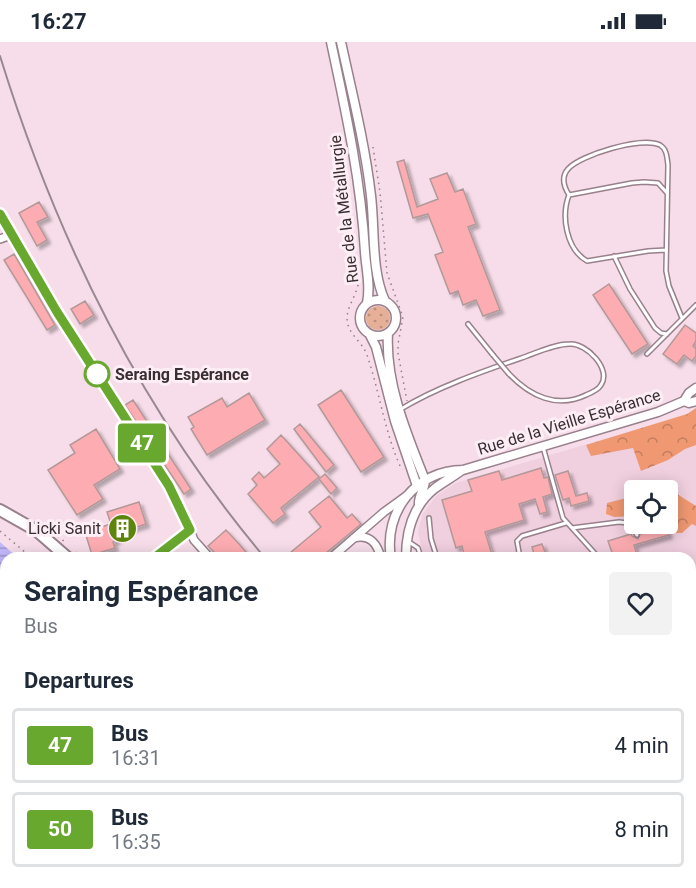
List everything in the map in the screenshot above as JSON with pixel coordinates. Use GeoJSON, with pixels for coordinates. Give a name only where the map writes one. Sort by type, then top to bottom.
{"type":"FeatureCollection","features":[{"type":"Feature","properties":{"kind":"main road"},"geometry":{"type":"LineString","coordinates":[[0,510],[38,531],[61,552]]}},
{"type":"Feature","properties":{"kind":"street","name":"Rue de la Métallurgie"},"geometry":{"type":"LineString","coordinates":[[331,42],[359,186],[369,283],[367,303]]}},
{"type":"Feature","properties":{"kind":"street","name":"Rue de la Métallurgie"},"geometry":{"type":"LineString","coordinates":[[341,42],[364,153],[371,196],[378,277],[385,301]]}},
{"type":"Feature","properties":{"kind":"street"},"geometry":{"type":"LineString","coordinates":[[0,214],[62,320],[169,486],[195,540],[205,552]]}},
{"type":"Feature","properties":{"kind":"street"},"geometry":{"type":"LineString","coordinates":[[0,239],[12,235]]}},
{"type":"Feature","properties":{"kind":"street","name":"Rue de la Métallurgie"},"geometry":{"type":"LineString","coordinates":[[376,299],[390,304],[396,313],[395,324],[388,333],[388,357],[404,407],[421,483],[394,421],[376,347],[370,335],[362,327],[359,317],[363,307],[376,299]]}},
{"type":"Feature","properties":{"kind":"street"},"geometry":{"type":"LineString","coordinates":[[370,335],[379,336],[388,333]]}},
{"type":"Feature","properties":{"kind":"street","name":"Rue de la Vieille Espérance"},"geometry":{"type":"LineString","coordinates":[[419,505],[431,491],[463,470],[658,412],[684,401],[696,387]]}},
{"type":"Feature","properties":{"kind":"street","name":"Rue de la Vieille Espérance"},"geometry":{"type":"LineString","coordinates":[[684,401],[689,403],[696,401]]}},
{"type":"Feature","properties":{"kind":"street","name":"Rue de la Vieille Espérance"},"geometry":{"type":"LineString","coordinates":[[338,552],[421,483],[448,470],[463,470]]}},
{"type":"Feature","properties":{"kind":"street"},"geometry":{"type":"LineString","coordinates":[[406,552],[412,521],[425,486],[421,483]]}},
{"type":"Feature","properties":{"kind":"street"},"geometry":{"type":"LineString","coordinates":[[390,552],[392,527],[399,507],[408,495]]}},
{"type":"Feature","properties":{"kind":"street"},"geometry":{"type":"LineString","coordinates":[[162,552],[190,530]]}},
{"type":"Feature","properties":{"kind":"street"},"geometry":{"type":"LineString","coordinates":[[354,538],[363,537],[373,540],[379,552]]}},
{"type":"Feature","properties":{"kind":"lane"},"geometry":{"type":"LineString","coordinates":[[569,195],[565,188],[564,176],[569,168],[594,154],[640,143],[660,145],[665,150],[668,165],[666,250],[669,286],[682,318]]}},
{"type":"Feature","properties":{"kind":"lane"},"geometry":{"type":"LineString","coordinates":[[569,195],[644,182],[658,183],[667,193]]}},
{"type":"Feature","properties":{"kind":"lane"},"geometry":{"type":"LineString","coordinates":[[569,195],[565,205],[564,219],[580,256],[587,261],[648,250],[666,250]]}},
{"type":"Feature","properties":{"kind":"lane"},"geometry":{"type":"LineString","coordinates":[[614,256],[630,289],[655,328],[667,334]]}},
{"type":"Feature","properties":{"kind":"lane"},"geometry":{"type":"LineString","coordinates":[[646,354],[696,305]]}},
{"type":"Feature","properties":{"kind":"lane"},"geometry":{"type":"LineString","coordinates":[[404,407],[425,395],[502,365],[573,343],[586,349],[600,364],[604,379],[602,384],[590,394],[573,400],[550,400],[533,393],[509,374],[494,355],[468,324]]}},
{"type":"Feature","properties":{"kind":"lane"},"geometry":{"type":"LineString","coordinates":[[543,446],[563,518],[594,552]]}},
{"type":"Feature","properties":{"kind":"lane"},"geometry":{"type":"LineString","coordinates":[[429,518],[435,552]]}},
{"type":"Feature","properties":{"kind":"lane"},"geometry":{"type":"LineString","coordinates":[[572,528],[619,522],[628,523],[637,535]]}},
{"type":"Feature","properties":{"kind":"lane"},"geometry":{"type":"LineString","coordinates":[[519,552],[517,542],[522,536],[567,523]]}},
{"type":"Feature","properties":{"kind":"lane"},"geometry":{"type":"LineString","coordinates":[[407,540],[418,548],[419,552]]}},
{"type":"Feature","properties":{"kind":"path"},"geometry":{"type":"LineString","coordinates":[[371,140],[380,192],[387,273],[404,317],[398,353],[404,407]]}},
{"type":"Feature","properties":{"kind":"path"},"geometry":{"type":"LineString","coordinates":[[0,531],[25,552]]}},
{"type":"Feature","properties":{"kind":"shaded area"},"geometry":{"type":"Polygon","coordinates":[[[378,306],[386,310],[390,318],[386,326],[378,330],[370,326],[366,318],[370,310],[378,306]]]}},
{"type":"Feature","properties":{"kind":"shaded area"},"geometry":{"type":"Polygon","coordinates":[[[696,412],[696,552],[423,552],[418,533],[422,515],[436,496],[456,483],[696,412]]]}},
{"type":"Feature","properties":{"kind":"shaded area"},"geometry":{"type":"Polygon","coordinates":[[[0,542],[11,552],[0,552],[0,542]]]}},
{"type":"Feature","properties":{"kind":"green space"},"geometry":{"type":"Polygon","coordinates":[[[696,408],[696,445],[641,471],[633,448],[591,456],[586,445],[687,414],[696,408]]]}},
{"type":"Feature","properties":{"kind":"green space"},"geometry":{"type":"Polygon","coordinates":[[[678,495],[696,506],[696,526],[692,524],[682,533],[678,533],[678,495]]]}},
{"type":"Feature","properties":{"kind":"green space"},"geometry":{"type":"Polygon","coordinates":[[[624,499],[624,516],[614,517],[606,514],[607,503],[624,499]]]}},
{"type":"Feature","properties":{"kind":"building"},"geometry":{"type":"Polygon","coordinates":[[[404,160],[417,207],[438,199],[430,179],[447,173],[455,192],[463,189],[476,224],[468,227],[500,310],[483,316],[476,300],[463,305],[458,291],[450,294],[435,255],[443,252],[428,214],[413,218],[397,162],[404,160]]]}},
{"type":"Feature","properties":{"kind":"building"},"geometry":{"type":"Polygon","coordinates":[[[39,202],[48,217],[37,222],[47,240],[37,246],[19,213],[39,202]]]}},
{"type":"Feature","properties":{"kind":"building"},"geometry":{"type":"Polygon","coordinates":[[[14,254],[55,325],[47,330],[4,260],[14,254]]]}},
{"type":"Feature","properties":{"kind":"building"},"geometry":{"type":"Polygon","coordinates":[[[609,284],[648,344],[632,354],[593,295],[609,284]]]}},
{"type":"Feature","properties":{"kind":"building"},"geometry":{"type":"Polygon","coordinates":[[[85,301],[94,315],[80,324],[71,309],[85,301]]]}},
{"type":"Feature","properties":{"kind":"building"},"geometry":{"type":"Polygon","coordinates":[[[685,325],[696,333],[693,346],[696,349],[696,356],[692,361],[684,355],[677,364],[663,354],[685,325]]]}},
{"type":"Feature","properties":{"kind":"building"},"geometry":{"type":"Polygon","coordinates":[[[341,390],[384,457],[361,472],[318,405],[341,390]]]}},
{"type":"Feature","properties":{"kind":"building"},"geometry":{"type":"Polygon","coordinates":[[[249,393],[265,420],[207,455],[191,429],[194,427],[188,417],[222,398],[227,407],[249,393]]]}},
{"type":"Feature","properties":{"kind":"building"},"geometry":{"type":"Polygon","coordinates":[[[133,400],[191,489],[184,494],[125,405],[133,400]]]}},
{"type":"Feature","properties":{"kind":"building"},"geometry":{"type":"Polygon","coordinates":[[[300,424],[334,465],[326,472],[294,429],[300,424]]]}},
{"type":"Feature","properties":{"kind":"building"},"geometry":{"type":"Polygon","coordinates":[[[96,429],[120,469],[94,485],[103,499],[77,515],[48,470],[75,453],[70,445],[96,429]]]}},
{"type":"Feature","properties":{"kind":"building"},"geometry":{"type":"Polygon","coordinates":[[[281,435],[319,477],[281,508],[285,514],[273,523],[248,494],[257,485],[252,479],[259,472],[264,478],[280,464],[267,449],[281,435]]]}},
{"type":"Feature","properties":{"kind":"building"},"geometry":{"type":"Polygon","coordinates":[[[541,468],[544,478],[548,477],[552,494],[543,497],[547,512],[540,514],[535,499],[519,504],[524,520],[485,532],[491,552],[464,552],[462,546],[456,548],[442,500],[472,491],[468,480],[499,471],[502,480],[541,468]]]}},
{"type":"Feature","properties":{"kind":"building"},"geometry":{"type":"Polygon","coordinates":[[[568,471],[576,496],[587,493],[589,501],[571,506],[569,498],[563,500],[555,475],[568,471]]]}},
{"type":"Feature","properties":{"kind":"building"},"geometry":{"type":"Polygon","coordinates":[[[325,474],[337,488],[331,494],[319,479],[325,474]]]}},
{"type":"Feature","properties":{"kind":"building"},"geometry":{"type":"Polygon","coordinates":[[[329,496],[347,518],[352,514],[361,524],[327,552],[291,552],[321,527],[309,512],[329,496]]]}},
{"type":"Feature","properties":{"kind":"building","name":"Licki Sanit"},"geometry":{"type":"Polygon","coordinates":[[[139,502],[146,524],[118,533],[118,539],[113,542],[115,548],[91,552],[85,532],[111,524],[107,512],[139,502]]]}},
{"type":"Feature","properties":{"kind":"building"},"geometry":{"type":"Polygon","coordinates":[[[226,530],[246,552],[214,552],[208,546],[226,530]]]}},
{"type":"Feature","properties":{"kind":"building"},"geometry":{"type":"Polygon","coordinates":[[[631,534],[638,539],[640,534],[669,535],[634,545],[636,552],[612,552],[608,541],[631,534]]]}},
{"type":"Feature","properties":{"kind":"building"},"geometry":{"type":"Polygon","coordinates":[[[542,544],[545,552],[533,552],[532,547],[542,544]]]}},
{"type":"Feature","properties":{"kind":"railway"},"geometry":{"type":"LineString","coordinates":[[0,56],[22,124],[48,190],[107,320],[142,383],[180,443],[221,502],[260,552]]}},
{"type":"Feature","properties":{"kind":"bus line","name":"47"},"geometry":{"type":"LineString","coordinates":[[0,214],[57,312],[169,486],[190,530],[162,552]]}},
{"type":"Feature","properties":{"kind":"place","name":"Seraing Espérance"},"geometry":{"type":"Point","coordinates":[97,374]}},
{"type":"Feature","properties":{"kind":"place","name":"Licki Sanit"},"geometry":{"type":"Point","coordinates":[122,528]}}]}
